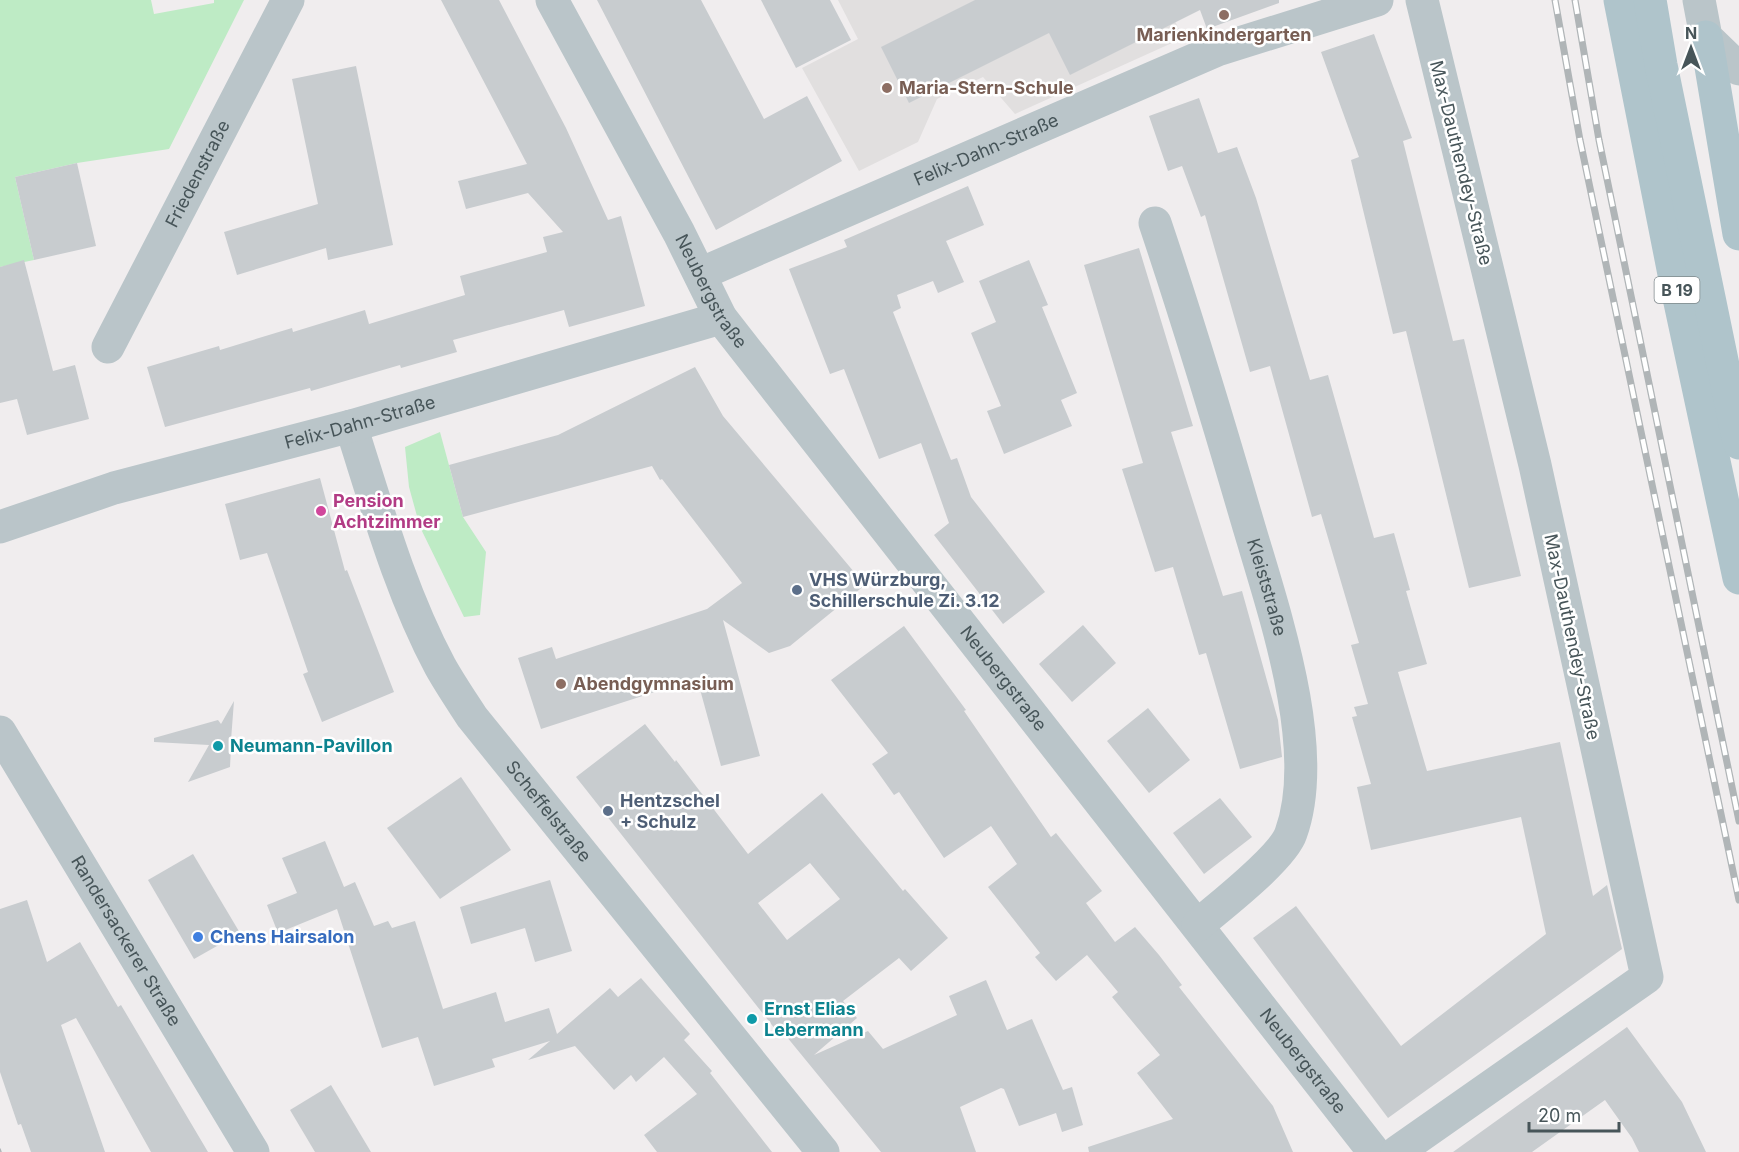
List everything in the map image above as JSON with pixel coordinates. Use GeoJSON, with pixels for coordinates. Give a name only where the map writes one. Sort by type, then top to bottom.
{"type":"FeatureCollection","features":[{"type":"Feature","properties":{"kind":"main road","name":"B 19"},"geometry":{"type":"LineString","coordinates":[[1620,0],[1672,267],[1739,578]]}},
{"type":"Feature","properties":{"kind":"main road","name":"B 19"},"geometry":{"type":"LineString","coordinates":[[1650,0],[1661,65],[1739,443]]}},
{"type":"Feature","properties":{"kind":"main road"},"geometry":{"type":"LineString","coordinates":[[1706,37],[1739,234]]}},
{"type":"Feature","properties":{"kind":"street","name":"Friedenstraße"},"geometry":{"type":"LineString","coordinates":[[108,347],[288,0]]}},
{"type":"Feature","properties":{"kind":"street","name":"Neubergstraße"},"geometry":{"type":"LineString","coordinates":[[552,0],[700,274],[721,318],[1374,1152]]}},
{"type":"Feature","properties":{"kind":"street","name":"Felix-Dahn-Straße"},"geometry":{"type":"LineString","coordinates":[[700,274],[1217,50],[1377,0]]}},
{"type":"Feature","properties":{"kind":"street","name":"Max-Dauthendey-Straße"},"geometry":{"type":"LineString","coordinates":[[1397,1152],[1647,977],[1535,465],[1422,0]]}},
{"type":"Feature","properties":{"kind":"street"},"geometry":{"type":"LineString","coordinates":[[1699,0],[1706,37],[1739,69]]}},
{"type":"Feature","properties":{"kind":"street","name":"Kleiststraße"},"geometry":{"type":"LineString","coordinates":[[1155,223],[1217,418],[1286,653],[1302,784],[1291,835],[1270,861],[1198,925]]}},
{"type":"Feature","properties":{"kind":"street","name":"Felix-Dahn-Straße"},"geometry":{"type":"LineString","coordinates":[[0,527],[114,488],[351,426],[721,318]]}},
{"type":"Feature","properties":{"kind":"street","name":"Scheffelstraße"},"geometry":{"type":"LineString","coordinates":[[351,426],[389,546],[423,631],[441,667],[472,717],[823,1152]]}},
{"type":"Feature","properties":{"kind":"street","name":"Randersackerer Straße"},"geometry":{"type":"LineString","coordinates":[[0,732],[253,1152]]}},
{"type":"Feature","properties":{"kind":"shaded area","name":"Maria-Stern-Schule"},"geometry":{"type":"Polygon","coordinates":[[[838,0],[1165,0],[1183,38],[1015,114],[983,77],[937,99],[918,142],[859,171],[802,68],[858,39],[838,0]]]}},
{"type":"Feature","properties":{"kind":"green space"},"geometry":{"type":"Polygon","coordinates":[[[0,0],[151,0],[154,14],[214,3],[214,0],[244,0],[169,149],[77,163],[15,177],[34,260],[0,267],[0,0]]]}},
{"type":"Feature","properties":{"kind":"green space"},"geometry":{"type":"Polygon","coordinates":[[[440,432],[463,517],[486,552],[480,615],[464,617],[420,527],[409,487],[405,447],[440,432]]]}},
{"type":"Feature","properties":{"kind":"building"},"geometry":{"type":"Polygon","coordinates":[[[441,0],[499,0],[566,128],[608,220],[621,216],[645,306],[569,327],[564,310],[453,340],[457,352],[165,427],[147,367],[219,346],[220,350],[292,328],[293,332],[365,310],[369,324],[465,295],[460,276],[547,252],[543,237],[563,232],[528,193],[466,209],[458,181],[527,164],[441,0]]]}},
{"type":"Feature","properties":{"kind":"building"},"geometry":{"type":"Polygon","coordinates":[[[597,0],[701,0],[764,119],[807,96],[842,161],[716,230],[597,0]]]}},
{"type":"Feature","properties":{"kind":"building"},"geometry":{"type":"Polygon","coordinates":[[[761,0],[830,0],[851,40],[796,68],[761,0]]]}},
{"type":"Feature","properties":{"kind":"building"},"geometry":{"type":"Polygon","coordinates":[[[975,0],[1279,0],[1279,3],[1207,29],[1200,10],[1070,75],[1049,33],[909,103],[881,47],[975,0]]]}},
{"type":"Feature","properties":{"kind":"building"},"geometry":{"type":"Polygon","coordinates":[[[1374,34],[1412,138],[1403,141],[1453,341],[1464,339],[1521,576],[1469,588],[1406,331],[1393,334],[1351,160],[1359,157],[1321,52],[1374,34]]]}},
{"type":"Feature","properties":{"kind":"building"},"geometry":{"type":"Polygon","coordinates":[[[356,66],[393,245],[328,260],[326,248],[237,275],[224,232],[318,204],[292,79],[356,66]]]}},
{"type":"Feature","properties":{"kind":"building"},"geometry":{"type":"Polygon","coordinates":[[[1199,98],[1218,153],[1237,147],[1256,198],[1310,380],[1328,375],[1374,538],[1394,533],[1410,590],[1406,591],[1427,664],[1398,672],[1427,771],[1560,742],[1593,896],[1607,885],[1622,949],[1388,1118],[1253,938],[1296,906],[1401,1046],[1546,934],[1521,817],[1371,850],[1357,787],[1371,784],[1352,717],[1357,716],[1354,707],[1368,704],[1351,645],[1359,643],[1321,514],[1312,517],[1270,366],[1250,372],[1205,215],[1201,217],[1182,166],[1168,171],[1149,116],[1199,98]]]}},
{"type":"Feature","properties":{"kind":"building"},"geometry":{"type":"Polygon","coordinates":[[[77,163],[96,246],[34,260],[15,177],[77,163]]]}},
{"type":"Feature","properties":{"kind":"building"},"geometry":{"type":"Polygon","coordinates":[[[968,186],[984,225],[946,241],[964,282],[938,293],[933,281],[897,295],[901,308],[893,312],[951,460],[957,458],[971,497],[1045,592],[1003,624],[934,535],[949,523],[921,443],[879,459],[844,369],[830,374],[789,269],[847,247],[844,240],[968,186]]]}},
{"type":"Feature","properties":{"kind":"building"},"geometry":{"type":"Polygon","coordinates":[[[1139,248],[1193,426],[1171,432],[1223,596],[1242,591],[1278,720],[1282,757],[1240,769],[1206,653],[1199,655],[1173,567],[1155,572],[1122,469],[1143,463],[1084,265],[1139,248]]]}},
{"type":"Feature","properties":{"kind":"building"},"geometry":{"type":"Polygon","coordinates":[[[24,260],[53,371],[75,365],[89,419],[27,435],[17,399],[0,403],[0,267],[24,260]]]}},
{"type":"Feature","properties":{"kind":"building"},"geometry":{"type":"Polygon","coordinates":[[[1029,260],[1048,305],[1042,307],[1077,393],[1061,400],[1072,426],[1004,454],[987,411],[1001,406],[971,333],[996,322],[979,281],[1029,260]]]}},
{"type":"Feature","properties":{"kind":"building"},"geometry":{"type":"Polygon","coordinates":[[[695,367],[723,416],[865,585],[790,646],[769,653],[723,620],[760,756],[721,766],[698,682],[710,674],[541,729],[518,658],[552,647],[556,659],[707,609],[742,583],[662,479],[660,480],[652,466],[463,517],[449,465],[558,435],[695,367]]]}},
{"type":"Feature","properties":{"kind":"building"},"geometry":{"type":"Polygon","coordinates":[[[320,478],[345,571],[347,570],[394,692],[322,722],[303,674],[308,672],[267,553],[240,560],[225,504],[320,478]]]}},
{"type":"Feature","properties":{"kind":"building"},"geometry":{"type":"Polygon","coordinates":[[[1083,625],[1116,663],[1072,702],[1039,664],[1083,625]]]}},
{"type":"Feature","properties":{"kind":"building"},"geometry":{"type":"Polygon","coordinates":[[[904,626],[966,710],[964,711],[1051,837],[1056,833],[1102,891],[1086,903],[1115,942],[1135,927],[1159,955],[1182,985],[1179,987],[1273,1106],[1293,1152],[1089,1152],[1088,1147],[1173,1119],[1137,1073],[1160,1055],[1112,997],[1118,992],[1087,955],[1056,981],[1035,957],[1040,953],[988,887],[1017,864],[991,826],[944,858],[899,792],[894,795],[872,764],[888,753],[831,680],[904,626]]]}},
{"type":"Feature","properties":{"kind":"building","name":"Neumann-Pavillon"},"geometry":{"type":"Polygon","coordinates":[[[234,701],[231,740],[236,747],[231,747],[230,767],[188,782],[209,745],[154,742],[154,738],[218,720],[221,724],[234,701]]]}},
{"type":"Feature","properties":{"kind":"building"},"geometry":{"type":"Polygon","coordinates":[[[1148,708],[1190,760],[1149,793],[1107,741],[1148,708]]]}},
{"type":"Feature","properties":{"kind":"building"},"geometry":{"type":"Polygon","coordinates":[[[645,724],[675,762],[676,760],[748,854],[822,793],[903,891],[905,889],[948,938],[911,971],[899,958],[843,1001],[857,1018],[814,1055],[868,1031],[883,1049],[957,1015],[949,996],[986,980],[1007,1030],[1032,1019],[1063,1090],[1072,1087],[1083,1125],[1062,1132],[1056,1113],[1019,1126],[1004,1089],[1001,1088],[960,1107],[976,1152],[881,1152],[782,1031],[779,1034],[576,777],[645,724]],[[810,863],[758,903],[787,940],[840,899],[810,863]]]}},
{"type":"Feature","properties":{"kind":"building"},"geometry":{"type":"Polygon","coordinates":[[[461,777],[511,850],[440,899],[387,828],[461,777]]]}},
{"type":"Feature","properties":{"kind":"building"},"geometry":{"type":"Polygon","coordinates":[[[1220,798],[1252,837],[1204,874],[1173,833],[1220,798]]]}},
{"type":"Feature","properties":{"kind":"building"},"geometry":{"type":"Polygon","coordinates":[[[325,841],[344,887],[355,882],[374,926],[388,921],[392,928],[415,921],[443,1009],[496,992],[505,1022],[549,1008],[557,1034],[610,988],[618,997],[641,978],[690,1034],[684,1040],[712,1071],[710,1073],[772,1152],[657,1152],[644,1135],[697,1094],[664,1057],[636,1082],[631,1075],[614,1090],[575,1046],[528,1060],[550,1041],[492,1059],[495,1067],[434,1086],[418,1037],[382,1048],[337,909],[278,933],[267,905],[297,893],[282,858],[325,841]]]}},
{"type":"Feature","properties":{"kind":"building"},"geometry":{"type":"Polygon","coordinates":[[[193,854],[240,933],[194,959],[148,880],[193,854]]]}},
{"type":"Feature","properties":{"kind":"building"},"geometry":{"type":"Polygon","coordinates":[[[550,880],[572,951],[535,962],[525,928],[471,944],[460,907],[550,880]]]}},
{"type":"Feature","properties":{"kind":"building"},"geometry":{"type":"Polygon","coordinates":[[[27,900],[47,962],[80,942],[118,1007],[121,1005],[208,1152],[151,1152],[76,1018],[61,1025],[105,1152],[31,1152],[21,1124],[18,1125],[0,1072],[0,909],[27,900]]]}},
{"type":"Feature","properties":{"kind":"building"},"geometry":{"type":"Polygon","coordinates":[[[1627,1027],[1682,1102],[1706,1152],[1639,1152],[1632,1138],[1605,1100],[1532,1152],[1453,1152],[1627,1027]]]}},
{"type":"Feature","properties":{"kind":"building"},"geometry":{"type":"Polygon","coordinates":[[[331,1085],[371,1152],[315,1152],[290,1110],[331,1085]]]}},
{"type":"Feature","properties":{"kind":"railway"},"geometry":{"type":"LineString","coordinates":[[1555,0],[1580,140],[1739,900]]}},
{"type":"Feature","properties":{"kind":"railway"},"geometry":{"type":"LineString","coordinates":[[1575,0],[1599,140],[1739,821]]}},
{"type":"Feature","properties":{"kind":"place","name":"Marienkindergarten"},"geometry":{"type":"Point","coordinates":[1224,15]}},
{"type":"Feature","properties":{"kind":"place","name":"Maria-Stern-Schule"},"geometry":{"type":"Point","coordinates":[887,88]}},
{"type":"Feature","properties":{"kind":"place","name":"Pension Achtzimmer"},"geometry":{"type":"Point","coordinates":[321,511]}},
{"type":"Feature","properties":{"kind":"place","name":"VHS Würzburg, Schillerschule Zi. 3.12"},"geometry":{"type":"Point","coordinates":[797,590]}},
{"type":"Feature","properties":{"kind":"place","name":"Abendgymnasium"},"geometry":{"type":"Point","coordinates":[561,684]}},
{"type":"Feature","properties":{"kind":"place","name":"Neumann-Pavillon"},"geometry":{"type":"Point","coordinates":[218,746]}},
{"type":"Feature","properties":{"kind":"place","name":"Hentzschel + Schulz"},"geometry":{"type":"Point","coordinates":[608,811]}},
{"type":"Feature","properties":{"kind":"place","name":"Chens Hairsalon"},"geometry":{"type":"Point","coordinates":[198,937]}},
{"type":"Feature","properties":{"kind":"place","name":"Ernst Elias Lebermann"},"geometry":{"type":"Point","coordinates":[752,1019]}}]}
